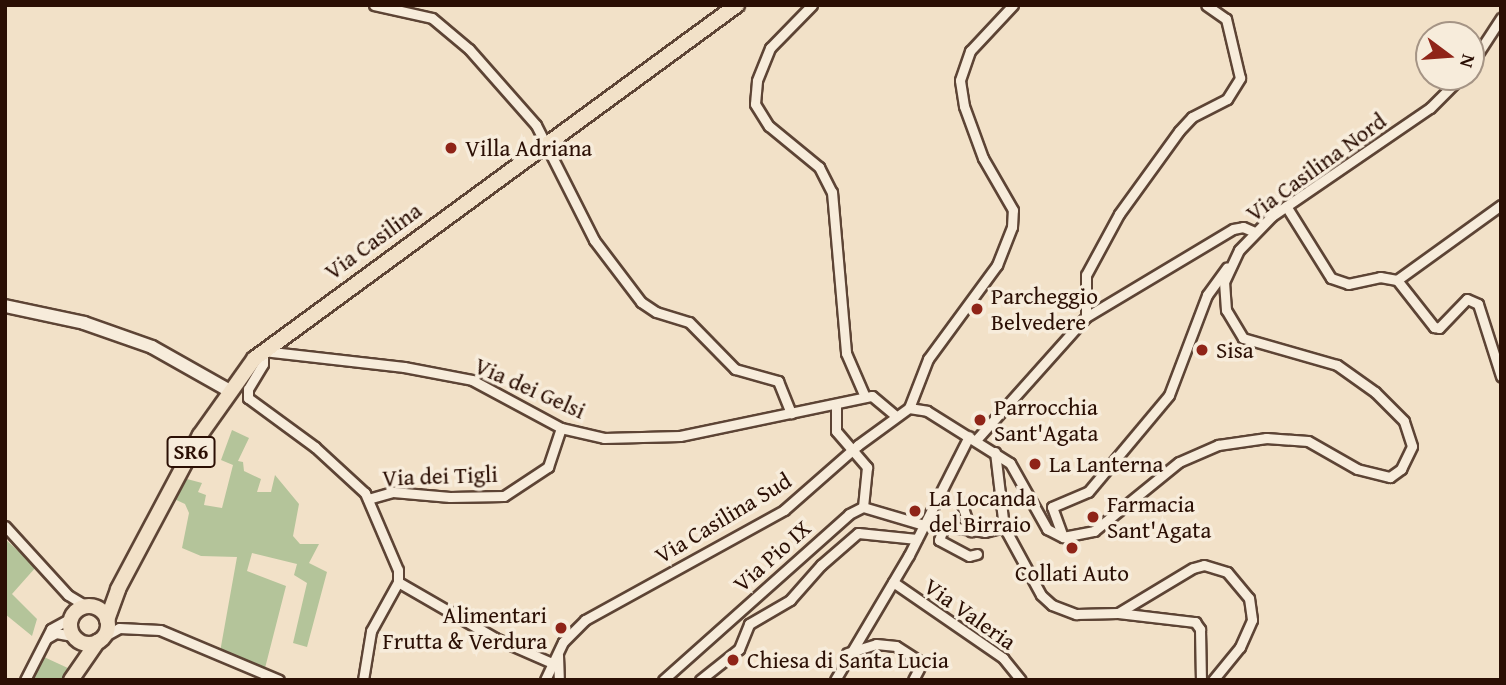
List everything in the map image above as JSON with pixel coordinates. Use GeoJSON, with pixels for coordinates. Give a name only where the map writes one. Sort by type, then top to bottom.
{"type":"FeatureCollection","features":[{"type":"Feature","properties":{"kind":"main road","name":"Via Casilina"},"geometry":{"type":"LineString","coordinates":[[74,674],[107,629],[118,589],[228,390],[263,351],[737,5]]}},
{"type":"Feature","properties":{"kind":"main road","name":"Via Casilina"},"geometry":{"type":"LineString","coordinates":[[74,674],[75,638],[71,616],[118,589]]}},
{"type":"Feature","properties":{"kind":"main road"},"geometry":{"type":"LineString","coordinates":[[75,638],[107,629],[88,606]]}},
{"type":"Feature","properties":{"kind":"street"},"geometry":{"type":"LineString","coordinates":[[374,5],[437,21],[494,73],[547,144],[594,240],[641,302],[656,312],[688,322],[735,369],[779,381],[791,413]]}},
{"type":"Feature","properties":{"kind":"street"},"geometry":{"type":"LineString","coordinates":[[812,5],[769,48],[758,76],[755,104],[769,126],[819,167],[831,187],[838,219],[846,353],[865,397],[878,398],[896,416]]}},
{"type":"Feature","properties":{"kind":"street"},"geometry":{"type":"LineString","coordinates":[[1013,5],[970,51],[960,80],[967,116],[983,158],[1013,210],[1012,227],[997,265],[928,359],[909,408],[924,410],[995,452],[1017,471],[1047,528],[1063,537],[1094,531],[1179,462],[1219,445],[1266,438],[1308,441],[1374,476],[1390,477],[1407,459],[1411,436],[1404,421],[1350,372],[1243,338],[1226,310],[1228,266]]}},
{"type":"Feature","properties":{"kind":"street"},"geometry":{"type":"LineString","coordinates":[[1086,317],[1086,275],[1119,214],[1179,131],[1192,117],[1227,99],[1240,78],[1226,19],[1206,5]]}},
{"type":"Feature","properties":{"kind":"street"},"geometry":{"type":"LineString","coordinates":[[1485,43],[1501,18]]}},
{"type":"Feature","properties":{"kind":"street","name":"Via Casilina Nord"},"geometry":{"type":"LineString","coordinates":[[1063,537],[1052,507],[1088,492],[1169,395],[1207,295],[1255,232],[1286,206],[1430,108],[1447,91]]}},
{"type":"Feature","properties":{"kind":"street"},"geometry":{"type":"LineString","coordinates":[[1286,206],[1331,278],[1348,284],[1380,277],[1397,279],[1501,205]]}},
{"type":"Feature","properties":{"kind":"street"},"geometry":{"type":"LineString","coordinates":[[835,680],[847,653],[893,582],[973,438],[1086,317],[1233,229],[1243,227],[1255,232]]}},
{"type":"Feature","properties":{"kind":"street"},"geometry":{"type":"LineString","coordinates":[[1397,279],[1434,327],[1445,324],[1467,299],[1478,304],[1501,376]]}},
{"type":"Feature","properties":{"kind":"street"},"geometry":{"type":"LineString","coordinates":[[5,306],[84,323],[152,346],[228,390]]}},
{"type":"Feature","properties":{"kind":"street"},"geometry":{"type":"LineString","coordinates":[[263,351],[263,365],[248,389],[248,398],[318,450],[368,499],[398,570],[398,582],[372,631],[363,680]]}},
{"type":"Feature","properties":{"kind":"street","name":"Via dei Gelsi"},"geometry":{"type":"LineString","coordinates":[[263,351],[404,367],[472,380],[561,428],[604,438],[660,439],[865,397]]}},
{"type":"Feature","properties":{"kind":"street"},"geometry":{"type":"LineString","coordinates":[[836,404],[836,431],[867,467],[863,507],[924,525]]}},
{"type":"Feature","properties":{"kind":"street","name":"Via Casilina Sud"},"geometry":{"type":"LineString","coordinates":[[545,680],[559,649],[575,629],[603,608],[784,510],[852,450],[909,408]]}},
{"type":"Feature","properties":{"kind":"street","name":"Via dei Tigli"},"geometry":{"type":"LineString","coordinates":[[368,499],[393,492],[450,497],[504,496],[548,467],[561,428]]}},
{"type":"Feature","properties":{"kind":"street"},"geometry":{"type":"LineString","coordinates":[[995,452],[1004,527],[1041,595],[1052,605],[1076,614],[1118,612],[1195,622],[1200,629],[1201,680]]}},
{"type":"Feature","properties":{"kind":"street"},"geometry":{"type":"LineString","coordinates":[[962,505],[971,531]]}},
{"type":"Feature","properties":{"kind":"street","name":"Via Pio IX"},"geometry":{"type":"LineString","coordinates":[[663,680],[839,522],[863,507]]}},
{"type":"Feature","properties":{"kind":"street"},"geometry":{"type":"LineString","coordinates":[[5,526],[68,594],[88,606]]}},
{"type":"Feature","properties":{"kind":"street"},"geometry":{"type":"LineString","coordinates":[[977,554],[969,556],[939,540],[944,526],[971,531],[1004,527]]}},
{"type":"Feature","properties":{"kind":"street"},"geometry":{"type":"LineString","coordinates":[[700,680],[739,649],[750,624],[787,603],[858,533],[917,539]]}},
{"type":"Feature","properties":{"kind":"street"},"geometry":{"type":"LineString","coordinates":[[1118,612],[1193,568],[1204,565],[1227,572],[1249,598],[1252,620],[1240,648],[1213,680]]}},
{"type":"Feature","properties":{"kind":"street"},"geometry":{"type":"LineString","coordinates":[[398,582],[495,638],[552,663]]}},
{"type":"Feature","properties":{"kind":"street","name":"Via Valeria"},"geometry":{"type":"LineString","coordinates":[[893,582],[1003,658],[1021,680]]}},
{"type":"Feature","properties":{"kind":"street"},"geometry":{"type":"LineString","coordinates":[[25,680],[54,626],[71,616],[68,594]]}},
{"type":"Feature","properties":{"kind":"street"},"geometry":{"type":"LineString","coordinates":[[107,629],[172,634],[248,670],[279,680]]}},
{"type":"Feature","properties":{"kind":"street"},"geometry":{"type":"LineString","coordinates":[[46,639],[56,633],[75,638]]}},
{"type":"Feature","properties":{"kind":"street"},"geometry":{"type":"LineString","coordinates":[[847,653],[876,644],[896,646],[922,663],[913,680]]}},
{"type":"Feature","properties":{"kind":"street"},"geometry":{"type":"LineString","coordinates":[[559,649],[559,680]]}},
{"type":"Feature","properties":{"kind":"green space"},"geometry":{"type":"Polygon","coordinates":[[[232,430],[249,438],[238,461],[243,462],[244,471],[261,479],[257,492],[271,492],[275,475],[299,504],[293,536],[300,544],[319,544],[309,563],[327,572],[307,647],[293,643],[307,583],[294,575],[297,564],[252,553],[247,571],[286,586],[264,672],[220,652],[237,557],[201,556],[182,548],[189,513],[185,504],[172,498],[182,479],[187,479],[202,483],[198,492],[206,495],[204,505],[222,508],[233,465],[221,460],[232,430]]]}},
{"type":"Feature","properties":{"kind":"green space"},"geometry":{"type":"Polygon","coordinates":[[[5,539],[36,567],[12,594],[37,619],[32,636],[5,614],[5,539]]]}},
{"type":"Feature","properties":{"kind":"green space"},"geometry":{"type":"Polygon","coordinates":[[[44,657],[70,669],[77,664],[69,680],[32,679],[44,657]]]}},
{"type":"Feature","properties":{"kind":"place","name":"Villa Adriana"},"geometry":{"type":"Point","coordinates":[451,148]}},
{"type":"Feature","properties":{"kind":"place","name":"Parcheggio Belvedere"},"geometry":{"type":"Point","coordinates":[977,309]}},
{"type":"Feature","properties":{"kind":"place","name":"Sisa"},"geometry":{"type":"Point","coordinates":[1202,350]}},
{"type":"Feature","properties":{"kind":"place","name":"Parrocchia Sant'Agata"},"geometry":{"type":"Point","coordinates":[980,420]}},
{"type":"Feature","properties":{"kind":"place","name":"La Lanterna"},"geometry":{"type":"Point","coordinates":[1035,464]}},
{"type":"Feature","properties":{"kind":"place","name":"La Locanda del Birraio"},"geometry":{"type":"Point","coordinates":[915,511]}},
{"type":"Feature","properties":{"kind":"place","name":"Farmacia Sant'Agata"},"geometry":{"type":"Point","coordinates":[1093,517]}},
{"type":"Feature","properties":{"kind":"place","name":"Collati Auto"},"geometry":{"type":"Point","coordinates":[1072,548]}},
{"type":"Feature","properties":{"kind":"place","name":"Alimentari Frutta & Verdura"},"geometry":{"type":"Point","coordinates":[561,628]}},
{"type":"Feature","properties":{"kind":"place","name":"Chiesa di Santa Lucia"},"geometry":{"type":"Point","coordinates":[733,660]}}]}
